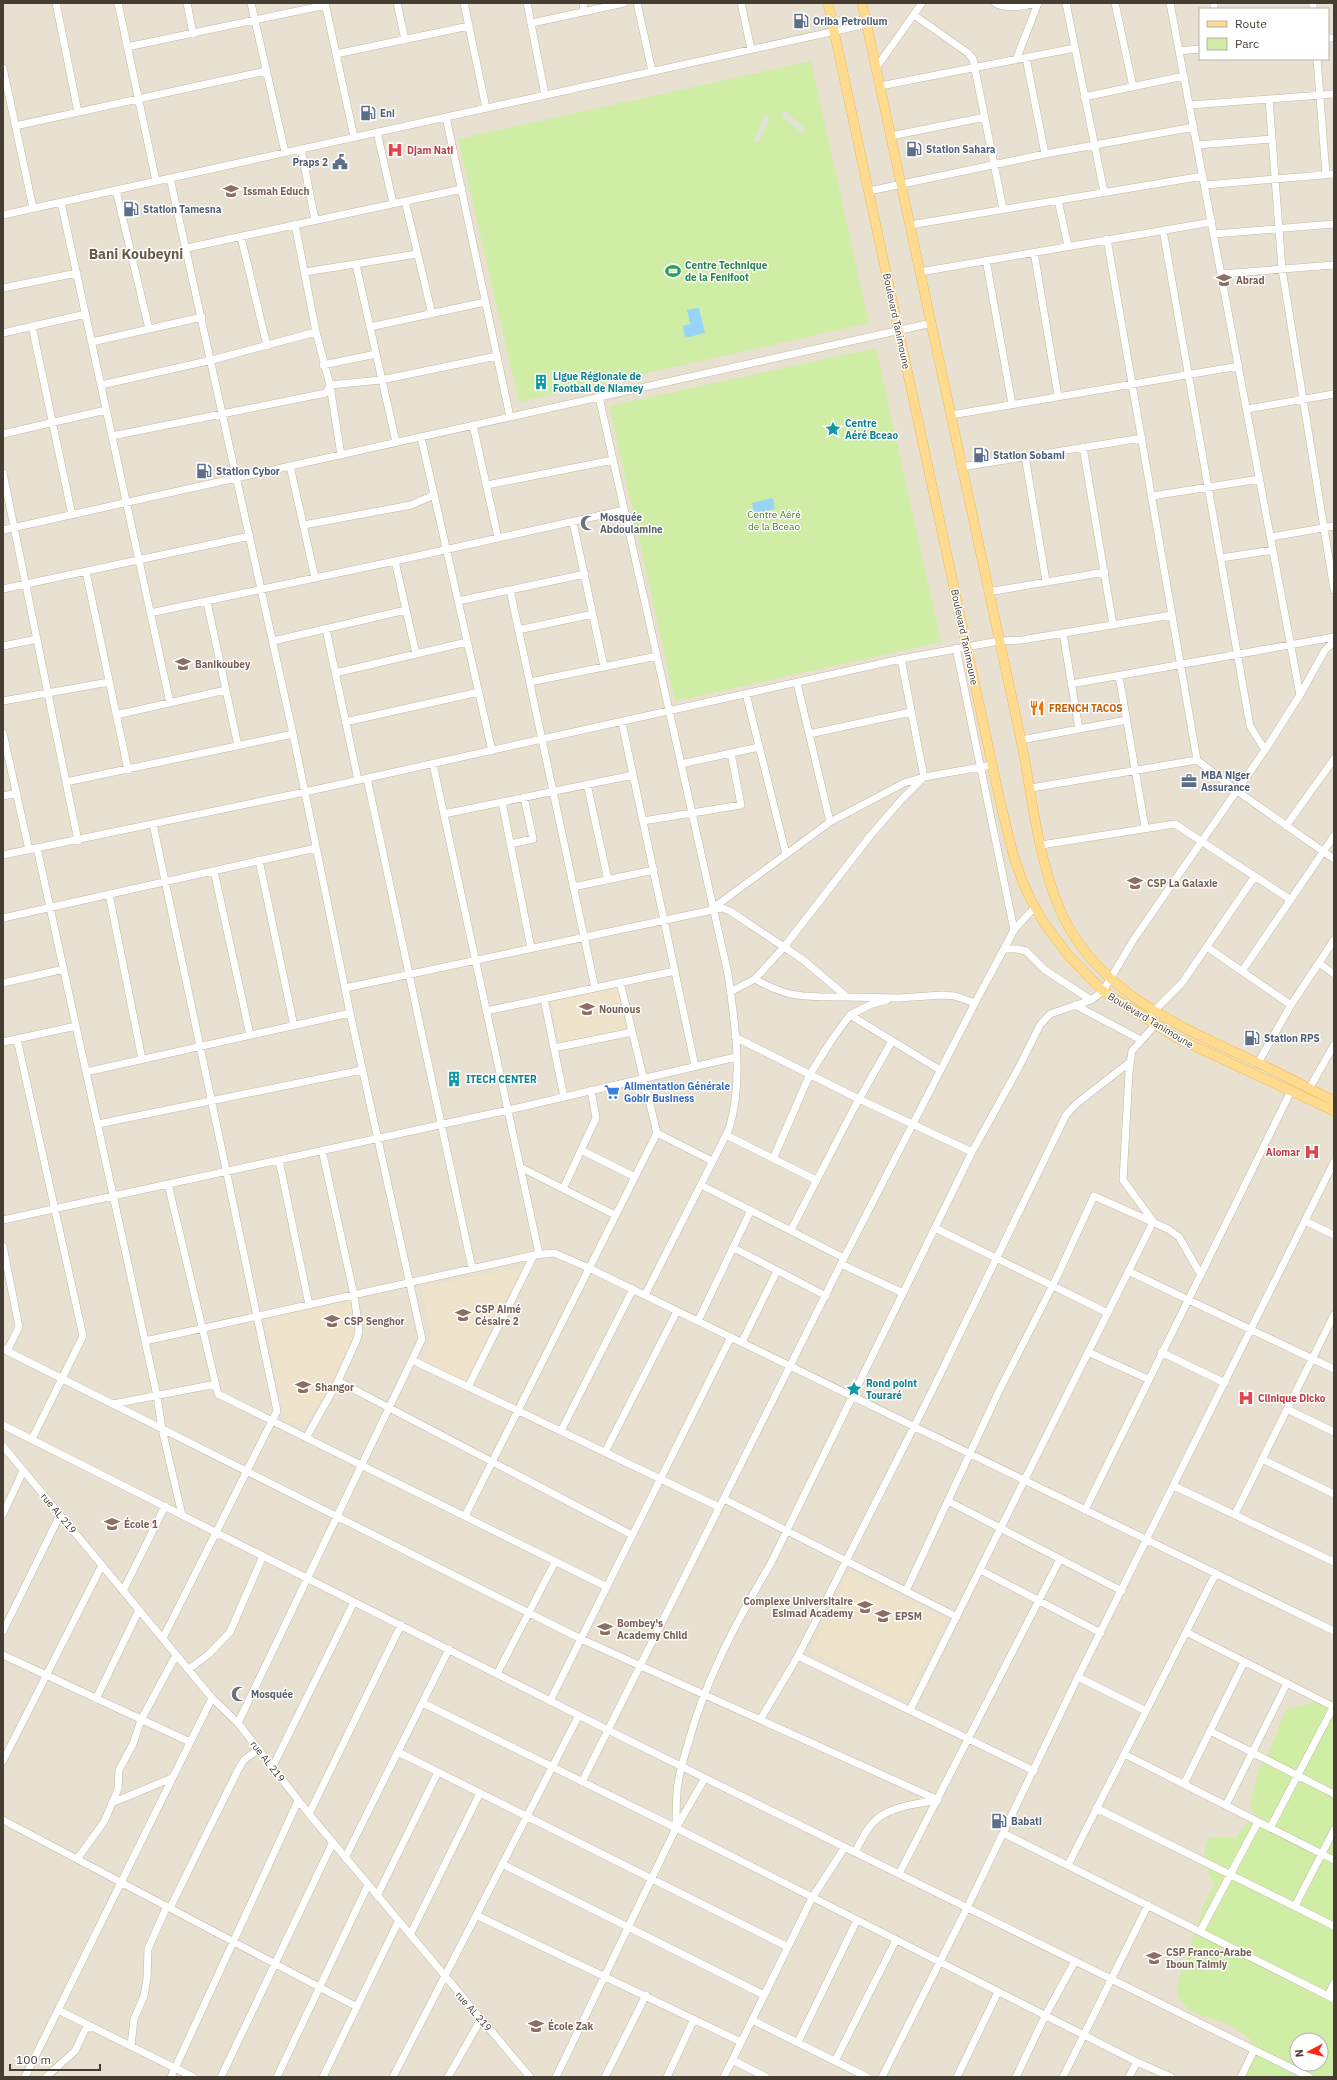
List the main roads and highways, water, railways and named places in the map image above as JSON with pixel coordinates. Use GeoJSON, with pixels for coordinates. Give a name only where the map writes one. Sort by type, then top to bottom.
{"type":"FeatureCollection","features":[{"type":"Feature","properties":{"kind":"main road","name":"Boulevard Tanimoune"},"geometry":{"type":"LineString","coordinates":[[828,3],[992,765],[1013,854],[1022,883],[1044,924],[1068,955],[1103,991],[1177,1038],[1334,1111]]}},
{"type":"Feature","properties":{"kind":"main road","name":"Boulevard Tanimoune"},"geometry":{"type":"LineString","coordinates":[[862,3],[1021,740],[1041,845],[1048,875],[1058,906],[1081,947],[1110,980],[1153,1012],[1184,1029],[1258,1063],[1334,1101]]}},
{"type":"Feature","properties":{"kind":"water"},"geometry":{"type":"Polygon","coordinates":[[[699,308],[705,333],[685,338],[683,326],[690,324],[687,310],[699,308]]]}},
{"type":"Feature","properties":{"kind":"water"},"geometry":{"type":"Polygon","coordinates":[[[773,498],[775,509],[754,514],[752,503],[773,498]]]}},
{"type":"Feature","properties":{"kind":"place","name":"Oriba Petrolium"},"geometry":{"type":"Point","coordinates":[801,21]}},
{"type":"Feature","properties":{"kind":"place","name":"Eni"},"geometry":{"type":"Point","coordinates":[368,113]}},
{"type":"Feature","properties":{"kind":"place","name":"Station Sahara"},"geometry":{"type":"Point","coordinates":[914,149]}},
{"type":"Feature","properties":{"kind":"place","name":"Djam Nati"},"geometry":{"type":"Point","coordinates":[395,150]}},
{"type":"Feature","properties":{"kind":"place","name":"Praps 2"},"geometry":{"type":"Point","coordinates":[340,162]}},
{"type":"Feature","properties":{"kind":"place","name":"Issmah Educh"},"geometry":{"type":"Point","coordinates":[231,191]}},
{"type":"Feature","properties":{"kind":"place","name":"Station Tamesna"},"geometry":{"type":"Point","coordinates":[131,209]}},
{"type":"Feature","properties":{"kind":"place","name":"Centre Technique de la Fenifoot"},"geometry":{"type":"Point","coordinates":[673,271]}},
{"type":"Feature","properties":{"kind":"place","name":"Abrad"},"geometry":{"type":"Point","coordinates":[1224,280]}},
{"type":"Feature","properties":{"kind":"place","name":"Ligue Régionale de Football de Niamey"},"geometry":{"type":"Point","coordinates":[541,382]}},
{"type":"Feature","properties":{"kind":"place","name":"Centre Aéré Bceao"},"geometry":{"type":"Point","coordinates":[833,429]}},
{"type":"Feature","properties":{"kind":"place","name":"Station Sobami"},"geometry":{"type":"Point","coordinates":[981,455]}},
{"type":"Feature","properties":{"kind":"place","name":"Station Cybor"},"geometry":{"type":"Point","coordinates":[204,471]}},
{"type":"Feature","properties":{"kind":"place","name":"Mosquée Abdoulamine"},"geometry":{"type":"Point","coordinates":[588,523]}},
{"type":"Feature","properties":{"kind":"place","name":"Banikoubey"},"geometry":{"type":"Point","coordinates":[183,664]}},
{"type":"Feature","properties":{"kind":"place","name":"FRENCH TACOS"},"geometry":{"type":"Point","coordinates":[1037,708]}},
{"type":"Feature","properties":{"kind":"place","name":"MBA Niger Assurance"},"geometry":{"type":"Point","coordinates":[1189,781]}},
{"type":"Feature","properties":{"kind":"place","name":"CSP La Galaxie"},"geometry":{"type":"Point","coordinates":[1135,883]}},
{"type":"Feature","properties":{"kind":"place","name":"Nounous"},"geometry":{"type":"Point","coordinates":[587,1009]}},
{"type":"Feature","properties":{"kind":"place","name":"Station RPS"},"geometry":{"type":"Point","coordinates":[1252,1038]}},
{"type":"Feature","properties":{"kind":"place","name":"ITECH CENTER"},"geometry":{"type":"Point","coordinates":[454,1079]}},
{"type":"Feature","properties":{"kind":"place","name":"Alimentation Générale Gobir Business"},"geometry":{"type":"Point","coordinates":[612,1092]}},
{"type":"Feature","properties":{"kind":"place","name":"Alomar"},"geometry":{"type":"Point","coordinates":[1312,1152]}},
{"type":"Feature","properties":{"kind":"place","name":"CSP Aimé Césaire 2"},"geometry":{"type":"Point","coordinates":[463,1315]}},
{"type":"Feature","properties":{"kind":"place","name":"CSP Senghor"},"geometry":{"type":"Point","coordinates":[332,1321]}},
{"type":"Feature","properties":{"kind":"place","name":"Shangor"},"geometry":{"type":"Point","coordinates":[303,1387]}},
{"type":"Feature","properties":{"kind":"place","name":"Rond point Touraré"},"geometry":{"type":"Point","coordinates":[854,1389]}},
{"type":"Feature","properties":{"kind":"place","name":"Clinique Dicko"},"geometry":{"type":"Point","coordinates":[1246,1398]}},
{"type":"Feature","properties":{"kind":"place","name":"École 1"},"geometry":{"type":"Point","coordinates":[112,1524]}},
{"type":"Feature","properties":{"kind":"place","name":"Complexe Universitaire Esimad Academy"},"geometry":{"type":"Point","coordinates":[865,1607]}},
{"type":"Feature","properties":{"kind":"place","name":"EPSM"},"geometry":{"type":"Point","coordinates":[883,1616]}},
{"type":"Feature","properties":{"kind":"place","name":"Bombey's Academy Child"},"geometry":{"type":"Point","coordinates":[605,1629]}},
{"type":"Feature","properties":{"kind":"place","name":"Mosquée"},"geometry":{"type":"Point","coordinates":[239,1694]}},
{"type":"Feature","properties":{"kind":"place","name":"Babati"},"geometry":{"type":"Point","coordinates":[999,1821]}},
{"type":"Feature","properties":{"kind":"place","name":"CSP Franco-Arabe Iboun Taimiy"},"geometry":{"type":"Point","coordinates":[1154,1958]}},
{"type":"Feature","properties":{"kind":"place","name":"École Zak"},"geometry":{"type":"Point","coordinates":[536,2026]}},
{"type":"Feature","properties":{"kind":"district","name":"Bani Koubeyni"},"geometry":{"type":"Point","coordinates":[136,254]}},
{"type":"Feature","properties":{"kind":"park label","name":"Centre Aéré de la Bceao"},"geometry":{"type":"Point","coordinates":[774,520]}}]}
